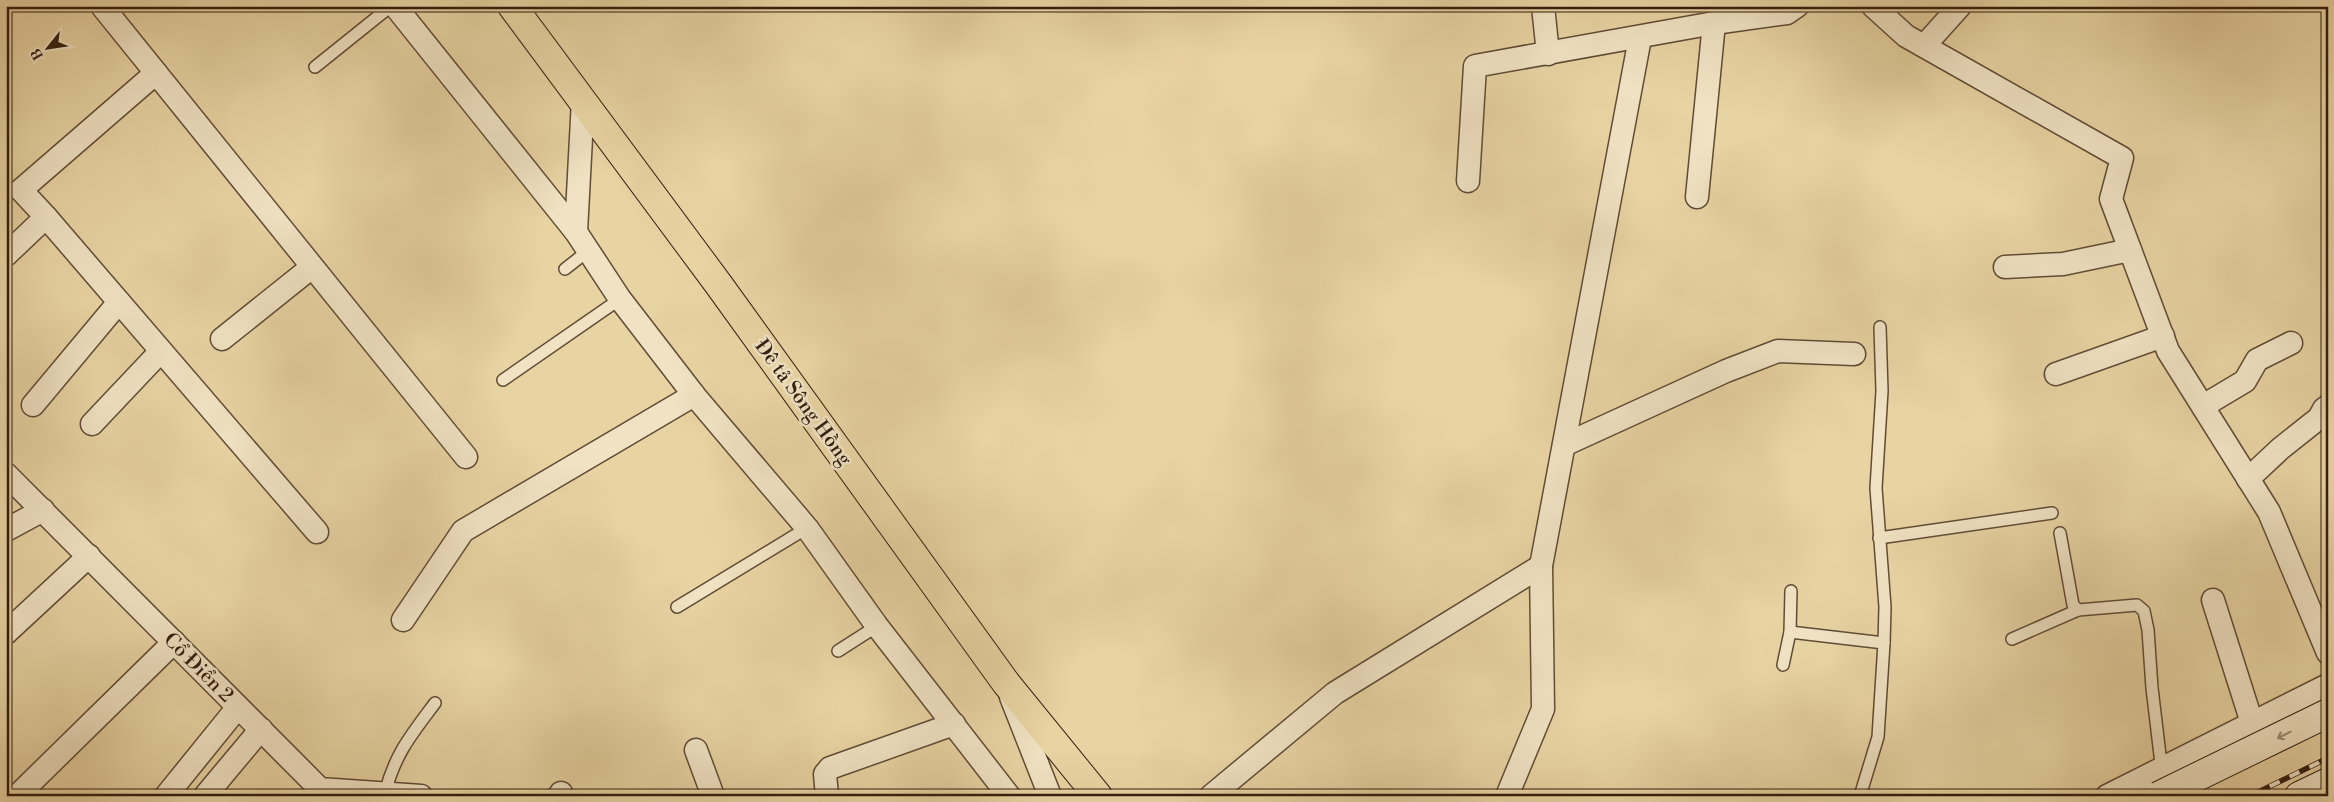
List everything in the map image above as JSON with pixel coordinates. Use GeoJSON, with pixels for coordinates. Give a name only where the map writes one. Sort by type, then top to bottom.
{"type":"FeatureCollection","features":[{"type":"Feature","properties":{"kind":"main road","name":"Đê tả Sông Hồng"},"geometry":{"type":"LineString","coordinates":[[512,6],[720,285],[1006,683],[1098,796]]}},
{"type":"Feature","properties":{"kind":"main road"},"geometry":{"type":"LineString","coordinates":[[2159,783],[2328,713]]}},
{"type":"Feature","properties":{"kind":"main road"},"geometry":{"type":"LineString","coordinates":[[2215,796],[2328,740]]}},
{"type":"Feature","properties":{"kind":"main road"},"geometry":{"type":"LineString","coordinates":[[2299,796],[2328,782]]}},
{"type":"Feature","properties":{"kind":"street"},"geometry":{"type":"LineString","coordinates":[[102,6],[466,457]]}},
{"type":"Feature","properties":{"kind":"street"},"geometry":{"type":"LineString","coordinates":[[396,6],[576,232],[620,299],[694,395],[807,528],[877,626],[1009,796]]}},
{"type":"Feature","properties":{"kind":"street"},"geometry":{"type":"LineString","coordinates":[[1542,6],[1548,54]]}},
{"type":"Feature","properties":{"kind":"street"},"geometry":{"type":"LineString","coordinates":[[1468,181],[1475,66],[1640,38],[1714,23],[1787,13],[1797,6]]}},
{"type":"Feature","properties":{"kind":"street"},"geometry":{"type":"LineString","coordinates":[[1873,6],[1906,36],[2122,158],[2111,199],[2168,351],[2269,512],[2328,653]]}},
{"type":"Feature","properties":{"kind":"street"},"geometry":{"type":"LineString","coordinates":[[1924,46],[1960,6]]}},
{"type":"Feature","properties":{"kind":"street"},"geometry":{"type":"LineString","coordinates":[[1697,197],[1714,23]]}},
{"type":"Feature","properties":{"kind":"street"},"geometry":{"type":"LineString","coordinates":[[1507,796],[1543,709],[1540,566],[1640,38]]}},
{"type":"Feature","properties":{"kind":"street"},"geometry":{"type":"LineString","coordinates":[[156,73],[21,190],[317,532]]}},
{"type":"Feature","properties":{"kind":"street"},"geometry":{"type":"LineString","coordinates":[[576,232],[583,100]]}},
{"type":"Feature","properties":{"kind":"street"},"geometry":{"type":"LineString","coordinates":[[6,255],[46,217]]}},
{"type":"Feature","properties":{"kind":"street"},"geometry":{"type":"LineString","coordinates":[[2005,267],[2063,264],[2130,250]]}},
{"type":"Feature","properties":{"kind":"street"},"geometry":{"type":"LineString","coordinates":[[222,339],[312,266]]}},
{"type":"Feature","properties":{"kind":"street"},"geometry":{"type":"LineString","coordinates":[[32,405],[119,302]]}},
{"type":"Feature","properties":{"kind":"street"},"geometry":{"type":"LineString","coordinates":[[2056,374],[2163,336]]}},
{"type":"Feature","properties":{"kind":"street"},"geometry":{"type":"LineString","coordinates":[[2203,406],[2245,381],[2257,360],[2291,343]]}},
{"type":"Feature","properties":{"kind":"street"},"geometry":{"type":"LineString","coordinates":[[92,424],[161,351]]}},
{"type":"Feature","properties":{"kind":"street"},"geometry":{"type":"LineString","coordinates":[[1564,445],[1726,371],[1778,351],[1854,354]]}},
{"type":"Feature","properties":{"kind":"street"},"geometry":{"type":"LineString","coordinates":[[403,620],[463,531],[694,395]]}},
{"type":"Feature","properties":{"kind":"street"},"geometry":{"type":"LineString","coordinates":[[2248,479],[2280,449],[2319,418],[2328,406]]}},
{"type":"Feature","properties":{"kind":"street","name":"Cổ Điển 2"},"geometry":{"type":"LineString","coordinates":[[6,474],[320,789],[338,793],[421,796]]}},
{"type":"Feature","properties":{"kind":"street"},"geometry":{"type":"LineString","coordinates":[[6,530],[43,510]]}},
{"type":"Feature","properties":{"kind":"street"},"geometry":{"type":"LineString","coordinates":[[6,633],[89,556]]}},
{"type":"Feature","properties":{"kind":"street"},"geometry":{"type":"LineString","coordinates":[[1211,796],[1335,692],[1540,566]]}},
{"type":"Feature","properties":{"kind":"street"},"geometry":{"type":"LineString","coordinates":[[2213,600],[2252,723]]}},
{"type":"Feature","properties":{"kind":"street"},"geometry":{"type":"LineString","coordinates":[[17,796],[174,642]]}},
{"type":"Feature","properties":{"kind":"street"},"geometry":{"type":"LineString","coordinates":[[1006,683],[1050,796]]}},
{"type":"Feature","properties":{"kind":"street"},"geometry":{"type":"LineString","coordinates":[[2106,796],[2159,783],[2252,723],[2328,684]]}},
{"type":"Feature","properties":{"kind":"street"},"geometry":{"type":"LineString","coordinates":[[166,796],[238,707]]}},
{"type":"Feature","properties":{"kind":"street"},"geometry":{"type":"LineString","coordinates":[[827,796],[825,774],[830,768],[954,724]]}},
{"type":"Feature","properties":{"kind":"street"},"geometry":{"type":"LineString","coordinates":[[205,796],[261,729]]}},
{"type":"Feature","properties":{"kind":"street"},"geometry":{"type":"LineString","coordinates":[[696,750],[713,796]]}},
{"type":"Feature","properties":{"kind":"lane"},"geometry":{"type":"LineString","coordinates":[[315,67],[391,6]]}},
{"type":"Feature","properties":{"kind":"lane"},"geometry":{"type":"LineString","coordinates":[[565,270],[588,251]]}},
{"type":"Feature","properties":{"kind":"lane"},"geometry":{"type":"LineString","coordinates":[[503,380],[620,299]]}},
{"type":"Feature","properties":{"kind":"lane"},"geometry":{"type":"LineString","coordinates":[[1860,796],[1878,737],[1884,643],[1885,606],[1876,488],[1882,392],[1878,336],[1880,327]]}},
{"type":"Feature","properties":{"kind":"lane"},"geometry":{"type":"LineString","coordinates":[[1879,538],[2052,513]]}},
{"type":"Feature","properties":{"kind":"lane"},"geometry":{"type":"LineString","coordinates":[[677,607],[807,528]]}},
{"type":"Feature","properties":{"kind":"lane"},"geometry":{"type":"LineString","coordinates":[[2060,533],[2073,605],[2078,610]]}},
{"type":"Feature","properties":{"kind":"lane"},"geometry":{"type":"LineString","coordinates":[[1783,666],[1790,632],[1791,590]]}},
{"type":"Feature","properties":{"kind":"lane"},"geometry":{"type":"LineString","coordinates":[[2012,639],[2078,610],[2137,606],[2144,611],[2148,630],[2159,783],[2174,796]]}},
{"type":"Feature","properties":{"kind":"lane"},"geometry":{"type":"LineString","coordinates":[[838,651],[877,626]]}},
{"type":"Feature","properties":{"kind":"lane"},"geometry":{"type":"LineString","coordinates":[[1790,632],[1884,643]]}},
{"type":"Feature","properties":{"kind":"lane"},"geometry":{"type":"LineString","coordinates":[[381,794],[401,748],[435,703]]}},
{"type":"Feature","properties":{"kind":"railway"},"geometry":{"type":"LineString","coordinates":[[2250,796],[2328,758]]}}]}
